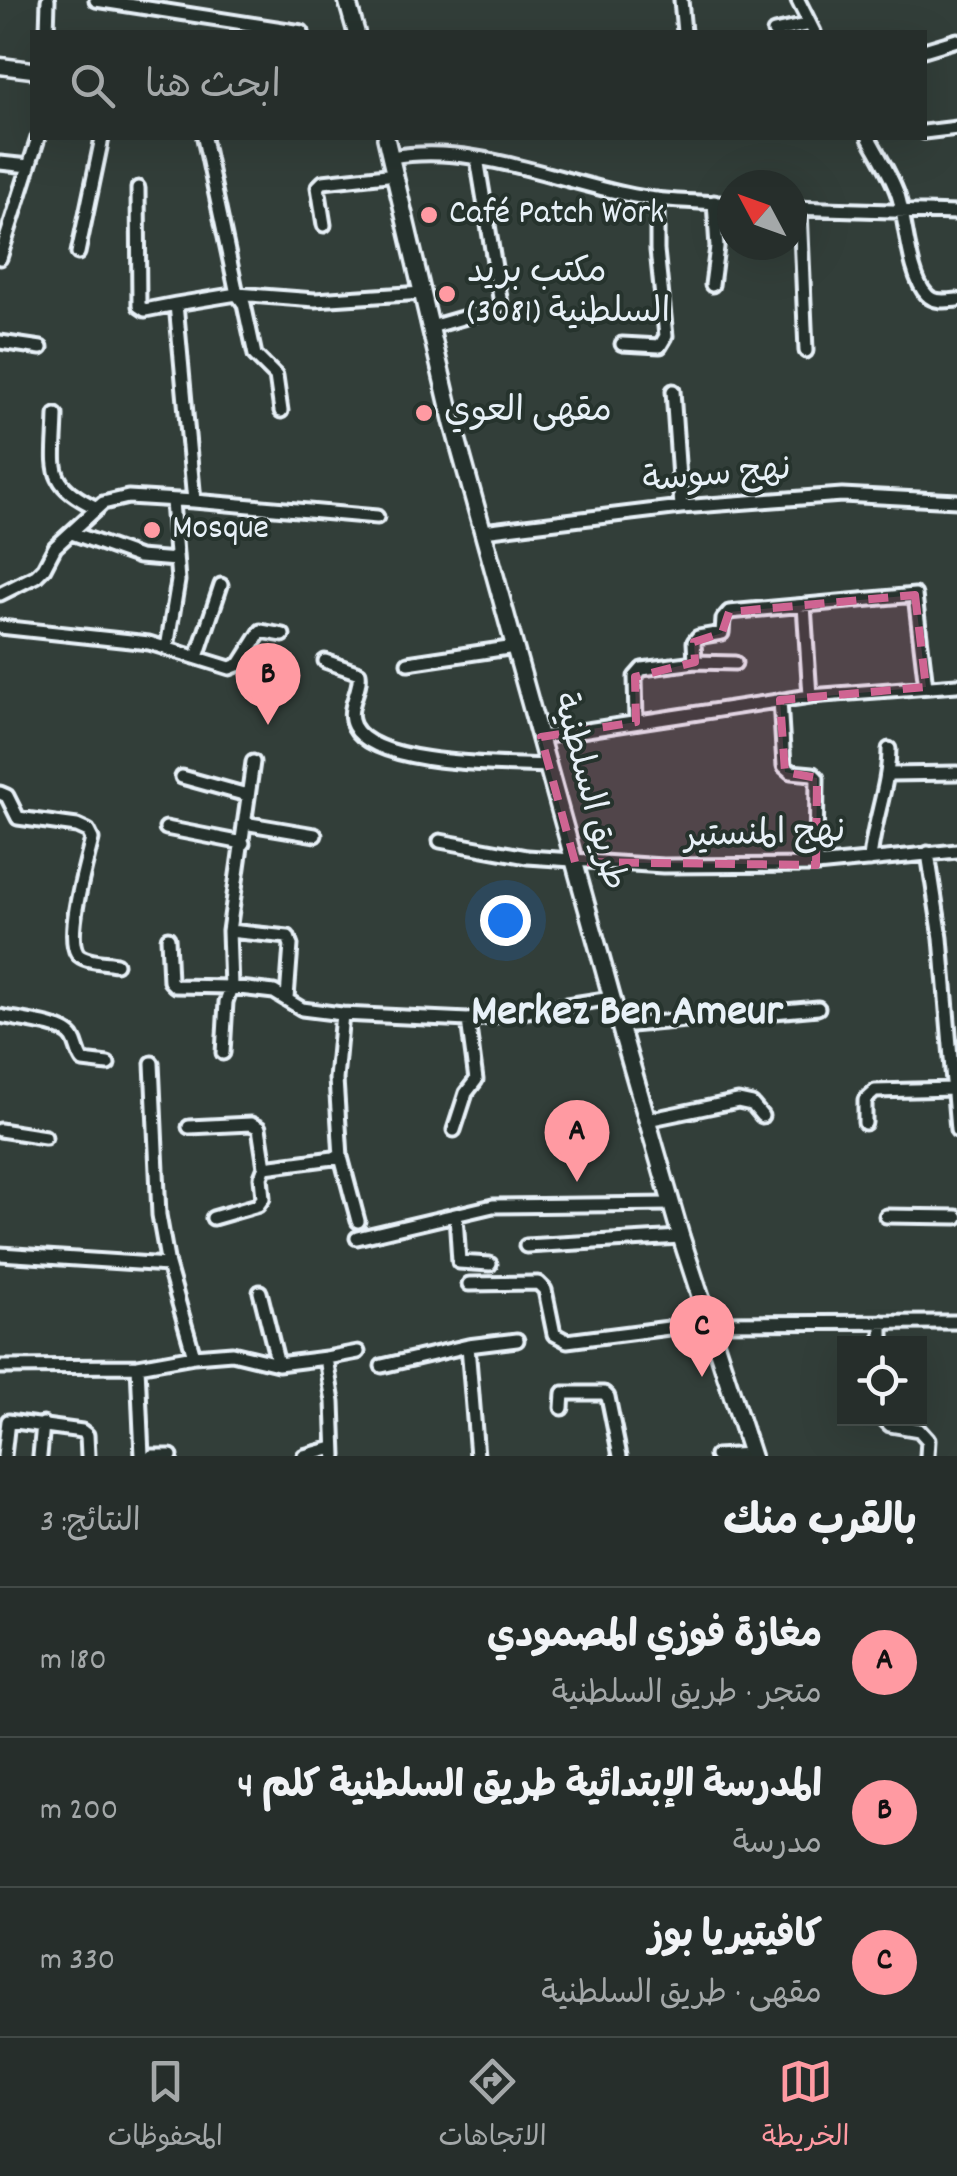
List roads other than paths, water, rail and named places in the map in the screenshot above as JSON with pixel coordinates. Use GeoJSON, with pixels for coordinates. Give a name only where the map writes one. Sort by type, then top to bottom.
{"type":"FeatureCollection","features":[{"type":"Feature","properties":{"kind":"main road"},"geometry":{"type":"LineString","coordinates":[[347,0],[355,30]]}},
{"type":"Feature","properties":{"kind":"main road","name":"طريق السلطنية"},"geometry":{"type":"LineString","coordinates":[[387,140],[483,530],[612,998],[681,1237],[752,1455]]}},
{"type":"Feature","properties":{"kind":"street"},"geometry":{"type":"LineString","coordinates":[[47,30],[48,0]]}},
{"type":"Feature","properties":{"kind":"street"},"geometry":{"type":"LineString","coordinates":[[96,0],[289,30]]}},
{"type":"Feature","properties":{"kind":"street"},"geometry":{"type":"LineString","coordinates":[[680,0],[684,30]]}},
{"type":"Feature","properties":{"kind":"street"},"geometry":{"type":"LineString","coordinates":[[798,0],[812,28]]}},
{"type":"Feature","properties":{"kind":"street"},"geometry":{"type":"LineString","coordinates":[[927,49],[957,40]]}},
{"type":"Feature","properties":{"kind":"street"},"geometry":{"type":"LineString","coordinates":[[0,66],[30,70]]}},
{"type":"Feature","properties":{"kind":"street"},"geometry":{"type":"LineString","coordinates":[[927,132],[957,128]]}},
{"type":"Feature","properties":{"kind":"street"},"geometry":{"type":"LineString","coordinates":[[0,258],[37,140]]}},
{"type":"Feature","properties":{"kind":"street"},"geometry":{"type":"LineString","coordinates":[[78,253],[102,140]]}},
{"type":"Feature","properties":{"kind":"street"},"geometry":{"type":"LineString","coordinates":[[204,140],[217,210],[255,355],[276,376],[281,411]]}},
{"type":"Feature","properties":{"kind":"street"},"geometry":{"type":"LineString","coordinates":[[875,140],[899,197],[921,286],[928,298],[957,300]]}},
{"type":"Feature","properties":{"kind":"street"},"geometry":{"type":"LineString","coordinates":[[392,157],[418,152],[477,158],[585,186],[657,199],[717,202]]}},
{"type":"Feature","properties":{"kind":"street"},"geometry":{"type":"LineString","coordinates":[[431,327],[501,304],[477,158]]}},
{"type":"Feature","properties":{"kind":"street"},"geometry":{"type":"LineString","coordinates":[[0,163],[29,166]]}},
{"type":"Feature","properties":{"kind":"street"},"geometry":{"type":"LineString","coordinates":[[324,225],[318,187],[323,182],[396,174]]}},
{"type":"Feature","properties":{"kind":"street"},"geometry":{"type":"LineString","coordinates":[[138,188],[140,306],[144,310],[238,294],[315,300],[423,294]]}},
{"type":"Feature","properties":{"kind":"street"},"geometry":{"type":"LineString","coordinates":[[622,344],[660,346],[666,336],[657,250],[657,199]]}},
{"type":"Feature","properties":{"kind":"street"},"geometry":{"type":"LineString","coordinates":[[712,286],[717,247],[714,202]]}},
{"type":"Feature","properties":{"kind":"street"},"geometry":{"type":"LineString","coordinates":[[807,209],[957,213]]}},
{"type":"Feature","properties":{"kind":"street"},"geometry":{"type":"LineString","coordinates":[[800,260],[806,351]]}},
{"type":"Feature","properties":{"kind":"street"},"geometry":{"type":"LineString","coordinates":[[176,304],[194,500]]}},
{"type":"Feature","properties":{"kind":"street"},"geometry":{"type":"LineString","coordinates":[[0,342],[41,348]]}},
{"type":"Feature","properties":{"kind":"street"},"geometry":{"type":"LineString","coordinates":[[673,390],[681,507]]}},
{"type":"Feature","properties":{"kind":"street"},"geometry":{"type":"LineString","coordinates":[[56,416],[58,482],[68,493],[96,508]]}},
{"type":"Feature","properties":{"kind":"street","name":"نهج سوسة"},"geometry":{"type":"LineString","coordinates":[[483,530],[681,507],[842,495],[957,502]]}},
{"type":"Feature","properties":{"kind":"street"},"geometry":{"type":"LineString","coordinates":[[167,648],[178,580],[172,500]]}},
{"type":"Feature","properties":{"kind":"street"},"geometry":{"type":"LineString","coordinates":[[0,594],[36,576],[55,547],[108,501],[194,500],[376,517]]}},
{"type":"Feature","properties":{"kind":"street"},"geometry":{"type":"LineString","coordinates":[[72,533],[138,557],[176,560]]}},
{"type":"Feature","properties":{"kind":"street"},"geometry":{"type":"LineString","coordinates":[[197,657],[221,584]]}},
{"type":"Feature","properties":{"kind":"street"},"geometry":{"type":"LineString","coordinates":[[694,662],[694,642],[698,637],[722,633],[724,619],[730,612],[915,595],[926,687]]}},
{"type":"Feature","properties":{"kind":"street"},"geometry":{"type":"LineString","coordinates":[[804,605],[810,696]]}},
{"type":"Feature","properties":{"kind":"street"},"geometry":{"type":"LineString","coordinates":[[0,627],[167,648],[234,668],[261,631],[283,635]]}},
{"type":"Feature","properties":{"kind":"street"},"geometry":{"type":"LineString","coordinates":[[408,664],[516,646]]}},
{"type":"Feature","properties":{"kind":"street"},"geometry":{"type":"LineString","coordinates":[[325,661],[359,673],[351,719],[360,734],[392,752],[453,762],[549,766]]}},
{"type":"Feature","properties":{"kind":"street"},"geometry":{"type":"LineString","coordinates":[[636,722],[635,677],[642,669],[694,662],[734,663]]}},
{"type":"Feature","properties":{"kind":"street"},"geometry":{"type":"LineString","coordinates":[[540,737],[810,696],[957,685]]}},
{"type":"Feature","properties":{"kind":"street"},"geometry":{"type":"LineString","coordinates":[[780,700],[784,766],[790,772],[818,778],[816,865]]}},
{"type":"Feature","properties":{"kind":"street"},"geometry":{"type":"LineString","coordinates":[[870,860],[877,808],[888,774],[888,749]]}},
{"type":"Feature","properties":{"kind":"street"},"geometry":{"type":"LineString","coordinates":[[223,1053],[226,1002],[231,987],[229,931],[253,762]]}},
{"type":"Feature","properties":{"kind":"street"},"geometry":{"type":"LineString","coordinates":[[888,774],[957,773]]}},
{"type":"Feature","properties":{"kind":"street"},"geometry":{"type":"LineString","coordinates":[[182,776],[247,796]]}},
{"type":"Feature","properties":{"kind":"street"},"geometry":{"type":"LineString","coordinates":[[0,793],[6,796],[18,818],[88,831],[92,839],[76,916],[75,947],[86,959],[116,964]]}},
{"type":"Feature","properties":{"kind":"street"},"geometry":{"type":"LineString","coordinates":[[244,822],[315,835]]}},
{"type":"Feature","properties":{"kind":"street"},"geometry":{"type":"LineString","coordinates":[[166,828],[243,844]]}},
{"type":"Feature","properties":{"kind":"street","name":"نهج المنستير"},"geometry":{"type":"LineString","coordinates":[[440,842],[508,855],[663,866],[816,865],[957,851]]}},
{"type":"Feature","properties":{"kind":"street"},"geometry":{"type":"LineString","coordinates":[[928,853],[941,938],[957,1130]]}},
{"type":"Feature","properties":{"kind":"street"},"geometry":{"type":"LineString","coordinates":[[229,931],[288,937],[291,945],[286,998]]}},
{"type":"Feature","properties":{"kind":"street"},"geometry":{"type":"LineString","coordinates":[[168,938],[170,981],[175,986],[274,992],[302,1009],[468,1020],[612,998]]}},
{"type":"Feature","properties":{"kind":"street"},"geometry":{"type":"LineString","coordinates":[[620,1026],[818,1008]]}},
{"type":"Feature","properties":{"kind":"street"},"geometry":{"type":"LineString","coordinates":[[342,1014],[336,1078],[341,1156],[358,1221]]}},
{"type":"Feature","properties":{"kind":"street"},"geometry":{"type":"LineString","coordinates":[[0,1016],[65,1030],[76,1041],[77,1053],[83,1061],[108,1064]]}},
{"type":"Feature","properties":{"kind":"street"},"geometry":{"type":"LineString","coordinates":[[454,1130],[466,1093],[476,1080],[468,1020]]}},
{"type":"Feature","properties":{"kind":"street"},"geometry":{"type":"LineString","coordinates":[[152,1063],[159,1214],[168,1265],[194,1356]]}},
{"type":"Feature","properties":{"kind":"street"},"geometry":{"type":"LineString","coordinates":[[865,1122],[866,1100],[875,1091],[954,1089]]}},
{"type":"Feature","properties":{"kind":"street"},"geometry":{"type":"LineString","coordinates":[[647,1120],[738,1102],[752,1104],[762,1116]]}},
{"type":"Feature","properties":{"kind":"street"},"geometry":{"type":"LineString","coordinates":[[189,1128],[251,1124],[259,1128],[265,1167],[261,1177],[263,1198],[258,1204],[213,1218]]}},
{"type":"Feature","properties":{"kind":"street"},"geometry":{"type":"LineString","coordinates":[[0,1130],[45,1137]]}},
{"type":"Feature","properties":{"kind":"street"},"geometry":{"type":"LineString","coordinates":[[265,1167],[341,1156]]}},
{"type":"Feature","properties":{"kind":"street"},"geometry":{"type":"LineString","coordinates":[[357,1238],[492,1206],[671,1204]]}},
{"type":"Feature","properties":{"kind":"street"},"geometry":{"type":"LineString","coordinates":[[456,1216],[458,1262],[490,1264]]}},
{"type":"Feature","properties":{"kind":"street"},"geometry":{"type":"LineString","coordinates":[[886,1216],[957,1217]]}},
{"type":"Feature","properties":{"kind":"street"},"geometry":{"type":"LineString","coordinates":[[526,1246],[681,1237]]}},
{"type":"Feature","properties":{"kind":"street"},"geometry":{"type":"LineString","coordinates":[[0,1254],[168,1265]]}},
{"type":"Feature","properties":{"kind":"street"},"geometry":{"type":"LineString","coordinates":[[469,1284],[538,1283],[545,1290],[554,1334],[567,1340],[708,1323],[957,1322]]}},
{"type":"Feature","properties":{"kind":"street"},"geometry":{"type":"LineString","coordinates":[[260,1292],[278,1364]]}},
{"type":"Feature","properties":{"kind":"street"},"geometry":{"type":"LineString","coordinates":[[882,1322],[882,1336]]}},
{"type":"Feature","properties":{"kind":"street"},"geometry":{"type":"LineString","coordinates":[[382,1366],[468,1346],[517,1340]]}},
{"type":"Feature","properties":{"kind":"street"},"geometry":{"type":"LineString","coordinates":[[468,1346],[477,1456]]}},
{"type":"Feature","properties":{"kind":"street"},"geometry":{"type":"LineString","coordinates":[[0,1367],[138,1366],[232,1353],[278,1364],[358,1352]]}},
{"type":"Feature","properties":{"kind":"street"},"geometry":{"type":"LineString","coordinates":[[304,1456],[334,1452],[333,1402],[326,1358]]}},
{"type":"Feature","properties":{"kind":"street"},"geometry":{"type":"LineString","coordinates":[[138,1366],[142,1456]]}},
{"type":"Feature","properties":{"kind":"street"},"geometry":{"type":"LineString","coordinates":[[562,1408],[563,1393],[608,1396],[620,1456]]}},
{"type":"Feature","properties":{"kind":"street"},"geometry":{"type":"LineString","coordinates":[[3,1454],[8,1421],[82,1431],[88,1456]]}},
{"type":"Feature","properties":{"kind":"street"},"geometry":{"type":"LineString","coordinates":[[40,1456],[43,1424]]}},
{"type":"Feature","properties":{"kind":"street"},"geometry":{"type":"LineString","coordinates":[[896,1426],[919,1430],[928,1440],[927,1456]]}},
{"type":"Feature","properties":{"kind":"street"},"geometry":{"type":"LineString","coordinates":[[716,1456],[752,1455]]}},
{"type":"Feature","properties":{"kind":"street"},"geometry":{"type":"LineString","coordinates":[[152,1456],[172,1456]]}},
{"type":"Feature","properties":{"kind":"place","name":"Café Patch Work"},"geometry":{"type":"Point","coordinates":[429,215]}},
{"type":"Feature","properties":{"kind":"place","name":"مكتب بريد السلطنية (3081)"},"geometry":{"type":"Point","coordinates":[447,294]}},
{"type":"Feature","properties":{"kind":"place","name":"مقهى العوي"},"geometry":{"type":"Point","coordinates":[424,413]}},
{"type":"Feature","properties":{"kind":"place","name":"Mosque"},"geometry":{"type":"Point","coordinates":[152,530]}},
{"type":"Feature","properties":{"kind":"place","name":"المدرسة الإبتدائية طريق السلطنية كلم 4"},"geometry":{"type":"Point","coordinates":[268,725]}},
{"type":"Feature","properties":{"kind":"place","name":"مغازة فوزي المصمودي"},"geometry":{"type":"Point","coordinates":[577,1182]}},
{"type":"Feature","properties":{"kind":"place","name":"كافيتيريا بوز"},"geometry":{"type":"Point","coordinates":[702,1377]}},
{"type":"Feature","properties":{"kind":"district","name":"Merkez Ben Ameur"},"geometry":{"type":"Point","coordinates":[627,1014]}}]}
